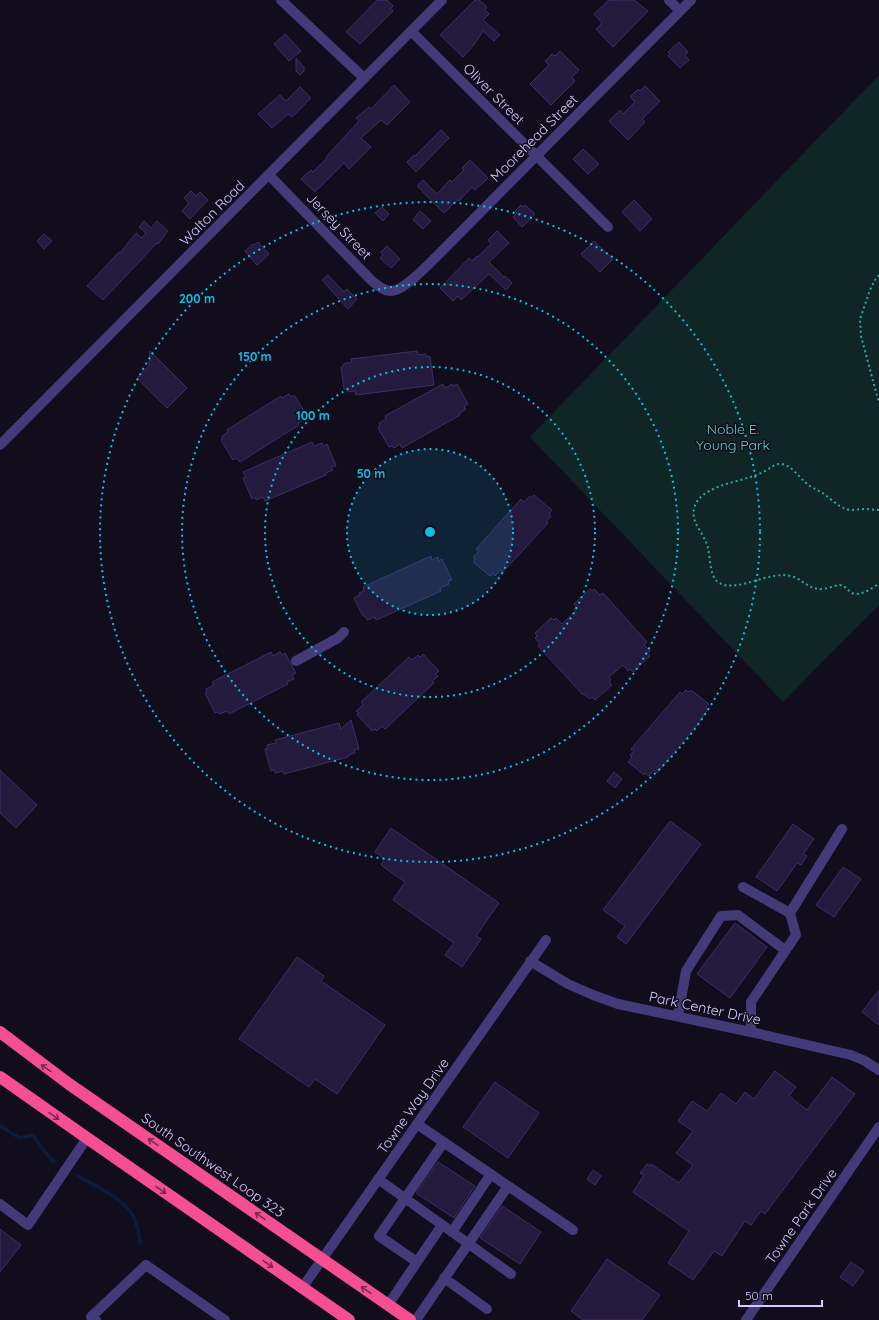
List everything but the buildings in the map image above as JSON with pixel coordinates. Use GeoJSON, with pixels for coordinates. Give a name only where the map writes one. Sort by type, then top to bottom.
{"type":"FeatureCollection","features":[{"type":"Feature","properties":{"kind":"highway","name":"South Southwest Loop 323"},"geometry":{"type":"LineString","coordinates":[[0,1032],[69,1084],[410,1320]]}},
{"type":"Feature","properties":{"kind":"highway"},"geometry":{"type":"LineString","coordinates":[[0,1077],[349,1320]]}},
{"type":"Feature","properties":{"kind":"street"},"geometry":{"type":"LineString","coordinates":[[281,0],[364,78]]}},
{"type":"Feature","properties":{"kind":"street","name":"Walton Road"},"geometry":{"type":"LineString","coordinates":[[0,445],[442,0]]}},
{"type":"Feature","properties":{"kind":"street"},"geometry":{"type":"LineString","coordinates":[[669,0],[680,11]]}},
{"type":"Feature","properties":{"kind":"street","name":"Moorehead Street"},"geometry":{"type":"LineString","coordinates":[[392,291],[408,284],[691,0]]}},
{"type":"Feature","properties":{"kind":"street","name":"Oliver Street"},"geometry":{"type":"LineString","coordinates":[[411,31],[608,227]]}},
{"type":"Feature","properties":{"kind":"street","name":"Jersey Street"},"geometry":{"type":"LineString","coordinates":[[269,175],[372,280],[383,290],[392,291]]}},
{"type":"Feature","properties":{"kind":"street"},"geometry":{"type":"LineString","coordinates":[[296,661],[338,638],[344,632]]}},
{"type":"Feature","properties":{"kind":"street"},"geometry":{"type":"LineString","coordinates":[[790,913],[842,829]]}},
{"type":"Feature","properties":{"kind":"street"},"geometry":{"type":"LineString","coordinates":[[743,887],[790,913],[796,935],[751,1002],[751,1032]]}},
{"type":"Feature","properties":{"kind":"street"},"geometry":{"type":"LineString","coordinates":[[678,1016],[686,971],[721,916],[738,915],[785,950]]}},
{"type":"Feature","properties":{"kind":"street","name":"Towne Way Drive"},"geometry":{"type":"LineString","coordinates":[[302,1288],[546,940]]}},
{"type":"Feature","properties":{"kind":"street","name":"Park Center Drive"},"geometry":{"type":"LineString","coordinates":[[530,961],[568,984],[618,1004],[851,1055],[865,1061],[879,1070]]}},
{"type":"Feature","properties":{"kind":"street"},"geometry":{"type":"LineString","coordinates":[[417,1124],[573,1230]]}},
{"type":"Feature","properties":{"kind":"street","name":"Towne Park Drive"},"geometry":{"type":"LineString","coordinates":[[746,1320],[879,1127]]}},
{"type":"Feature","properties":{"kind":"street"},"geometry":{"type":"LineString","coordinates":[[0,1204],[28,1225],[87,1138]]}},
{"type":"Feature","properties":{"kind":"street"},"geometry":{"type":"LineString","coordinates":[[417,1262],[379,1236],[444,1142]]}},
{"type":"Feature","properties":{"kind":"street"},"geometry":{"type":"LineString","coordinates":[[452,1232],[491,1174]]}},
{"type":"Feature","properties":{"kind":"street"},"geometry":{"type":"LineString","coordinates":[[378,1179],[511,1274]]}},
{"type":"Feature","properties":{"kind":"street"},"geometry":{"type":"LineString","coordinates":[[416,1320],[508,1186]]}},
{"type":"Feature","properties":{"kind":"street"},"geometry":{"type":"LineString","coordinates":[[388,1305],[442,1225]]}},
{"type":"Feature","properties":{"kind":"street"},"geometry":{"type":"LineString","coordinates":[[96,1320],[91,1317],[146,1265],[225,1320]]}},
{"type":"Feature","properties":{"kind":"street"},"geometry":{"type":"LineString","coordinates":[[444,1278],[487,1309]]}},
{"type":"Feature","properties":{"kind":"path"},"geometry":{"type":"LineString","coordinates":[[879,275],[874,280],[860,319],[861,336],[879,403]]}},
{"type":"Feature","properties":{"kind":"path"},"geometry":{"type":"LineString","coordinates":[[879,510],[845,509],[820,491],[807,484],[791,468],[784,464],[776,464],[764,472],[737,482],[714,488],[698,500],[694,508],[693,517],[708,547],[712,572],[715,580],[719,583],[726,585],[740,585],[774,575],[784,575],[794,577],[808,586],[818,589],[827,589],[840,585],[852,593],[858,594],[879,584]]}},
{"type":"Feature","properties":{"kind":"green space","name":"Noble E. Young Park"},"geometry":{"type":"Polygon","coordinates":[[[879,75],[879,605],[783,702],[530,437],[879,75]]]}},
{"type":"Feature","properties":{"kind":"waterway"},"geometry":{"type":"LineString","coordinates":[[0,1126],[20,1138],[33,1135],[54,1162]]}},
{"type":"Feature","properties":{"kind":"waterway"},"geometry":{"type":"LineString","coordinates":[[78,1176],[106,1192],[126,1206],[136,1222],[140,1243]]}}]}
